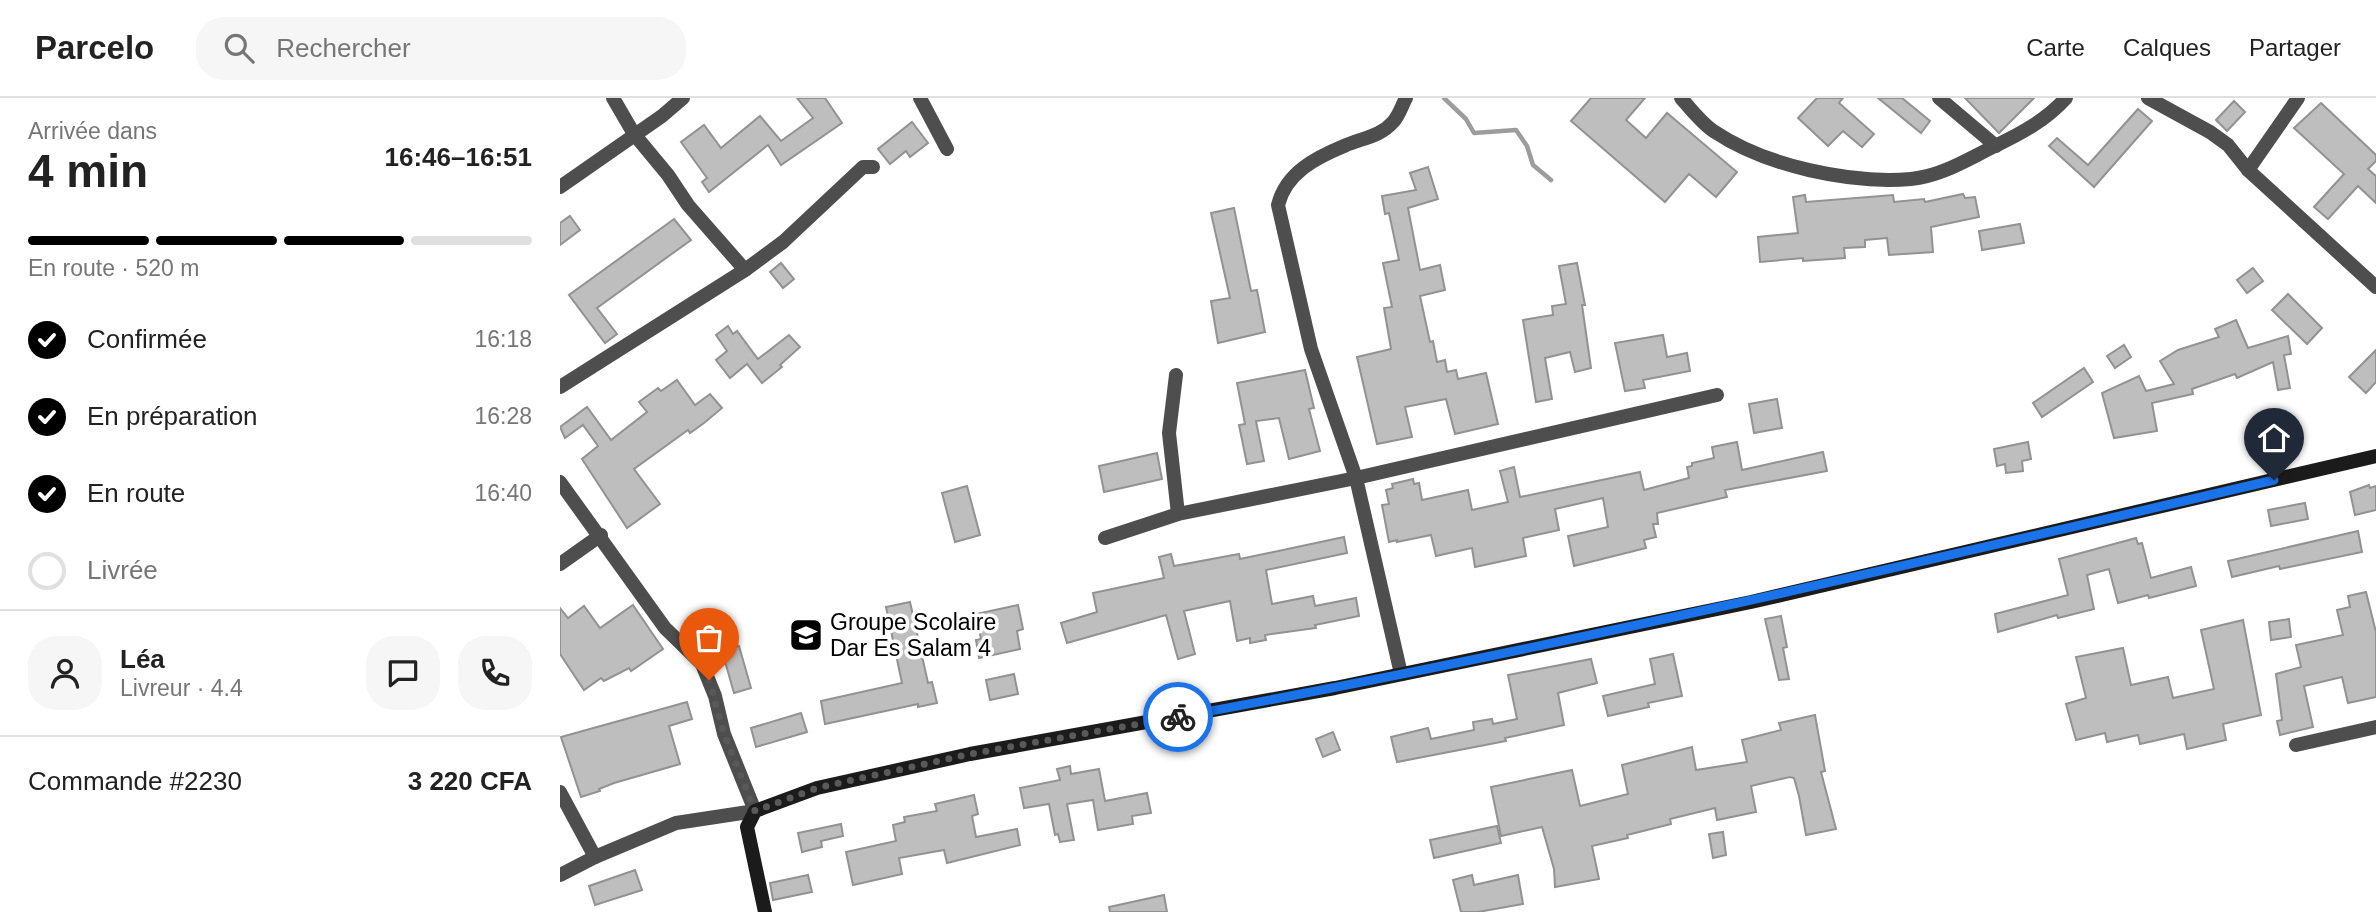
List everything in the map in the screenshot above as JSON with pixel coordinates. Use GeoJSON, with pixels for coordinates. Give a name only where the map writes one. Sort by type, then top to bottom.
{"type":"FeatureCollection","features":[{"type":"Feature","properties":{"kind":"street"},"geometry":{"type":"LineString","coordinates":[[612,98],[634,134],[668,175],[688,205],[745,270]]}},
{"type":"Feature","properties":{"kind":"street"},"geometry":{"type":"LineString","coordinates":[[560,187],[662,116],[683,98]]}},
{"type":"Feature","properties":{"kind":"street"},"geometry":{"type":"LineString","coordinates":[[920,98],[947,149]]}},
{"type":"Feature","properties":{"kind":"street"},"geometry":{"type":"LineString","coordinates":[[1401,674],[1356,478],[1303,319],[1278,205],[1282,188],[1296,172],[1344,146],[1374,136],[1394,122],[1406,98]]}},
{"type":"Feature","properties":{"kind":"street"},"geometry":{"type":"LineString","coordinates":[[1681,98],[1714,131],[1759,155],[1836,176],[1912,179],[1956,167],[2031,128],[2066,98]]}},
{"type":"Feature","properties":{"kind":"street"},"geometry":{"type":"LineString","coordinates":[[1938,98],[1996,146]]}},
{"type":"Feature","properties":{"kind":"street"},"geometry":{"type":"LineString","coordinates":[[2148,98],[2228,145],[2248,170],[2376,288]]}},
{"type":"Feature","properties":{"kind":"street"},"geometry":{"type":"LineString","coordinates":[[2248,170],[2298,98]]}},
{"type":"Feature","properties":{"kind":"street"},"geometry":{"type":"LineString","coordinates":[[560,387],[745,270],[783,242],[863,167],[873,167]]}},
{"type":"Feature","properties":{"kind":"street"},"geometry":{"type":"LineString","coordinates":[[1175,375],[1169,433],[1178,514]]}},
{"type":"Feature","properties":{"kind":"street"},"geometry":{"type":"LineString","coordinates":[[1105,538],[1178,514],[1356,478],[1717,395]]}},
{"type":"Feature","properties":{"kind":"street"},"geometry":{"type":"LineString","coordinates":[[560,875],[595,856],[676,823],[755,811],[817,788],[970,754],[1335,688],[1751,602],[2376,456]]}},
{"type":"Feature","properties":{"kind":"street"},"geometry":{"type":"LineString","coordinates":[[560,482],[601,535],[665,628],[702,664],[715,696],[724,734],[755,811],[747,827],[765,912]]}},
{"type":"Feature","properties":{"kind":"street"},"geometry":{"type":"LineString","coordinates":[[560,564],[601,535]]}},
{"type":"Feature","properties":{"kind":"street"},"geometry":{"type":"LineString","coordinates":[[2296,745],[2376,727]]}},
{"type":"Feature","properties":{"kind":"street"},"geometry":{"type":"LineString","coordinates":[[560,792],[595,856]]}},
{"type":"Feature","properties":{"kind":"building"},"geometry":{"type":"Polygon","coordinates":[[[797,98],[825,98],[842,123],[781,165],[768,145],[709,192],[702,182],[707,178],[681,142],[704,125],[721,148],[760,116],[781,141],[813,118],[797,98]]]}},
{"type":"Feature","properties":{"kind":"building"},"geometry":{"type":"Polygon","coordinates":[[[1591,98],[1645,98],[1626,120],[1646,138],[1667,113],[1737,172],[1716,197],[1689,174],[1665,202],[1571,121],[1591,98]]]}},
{"type":"Feature","properties":{"kind":"building"},"geometry":{"type":"Polygon","coordinates":[[[1817,98],[1843,98],[1839,103],[1874,134],[1862,147],[1843,131],[1828,146],[1798,118],[1817,98]]]}},
{"type":"Feature","properties":{"kind":"building"},"geometry":{"type":"Polygon","coordinates":[[[1878,98],[1902,98],[1930,121],[1921,133],[1878,98]]]}},
{"type":"Feature","properties":{"kind":"building"},"geometry":{"type":"Polygon","coordinates":[[[1965,98],[2034,98],[1999,133],[1965,98]]]}},
{"type":"Feature","properties":{"kind":"building"},"geometry":{"type":"Polygon","coordinates":[[[2234,101],[2245,112],[2227,131],[2216,120],[2234,101]]]}},
{"type":"Feature","properties":{"kind":"building"},"geometry":{"type":"Polygon","coordinates":[[[2321,103],[2376,155],[2376,161],[2368,169],[2376,176],[2376,203],[2358,186],[2328,219],[2314,207],[2344,174],[2294,128],[2321,103]]]}},
{"type":"Feature","properties":{"kind":"building"},"geometry":{"type":"Polygon","coordinates":[[[2138,109],[2152,121],[2094,187],[2049,146],[2057,138],[2088,165],[2138,109]]]}},
{"type":"Feature","properties":{"kind":"building"},"geometry":{"type":"Polygon","coordinates":[[[912,122],[928,143],[910,157],[906,151],[890,164],[878,149],[912,122]]]}},
{"type":"Feature","properties":{"kind":"building"},"geometry":{"type":"Polygon","coordinates":[[[1428,167],[1438,199],[1408,208],[1420,270],[1440,265],[1445,290],[1420,296],[1430,342],[1433,341],[1437,362],[1445,360],[1447,372],[1456,370],[1458,379],[1486,373],[1498,424],[1455,434],[1446,399],[1405,407],[1412,437],[1377,444],[1357,357],[1391,349],[1384,308],[1392,307],[1383,263],[1399,260],[1389,213],[1385,214],[1382,196],[1416,190],[1410,173],[1428,167]]]}},
{"type":"Feature","properties":{"kind":"building"},"geometry":{"type":"Polygon","coordinates":[[[1963,194],[1965,198],[1975,197],[1979,217],[1931,227],[1933,252],[1889,255],[1887,238],[1865,240],[1865,247],[1844,248],[1845,258],[1760,262],[1758,237],[1798,233],[1793,197],[1805,195],[1806,202],[1893,195],[1894,202],[1924,199],[1925,202],[1963,194]]]}},
{"type":"Feature","properties":{"kind":"building"},"geometry":{"type":"Polygon","coordinates":[[[1234,208],[1251,291],[1257,290],[1265,332],[1218,343],[1211,301],[1230,298],[1211,213],[1234,208]]]}},
{"type":"Feature","properties":{"kind":"building"},"geometry":{"type":"Polygon","coordinates":[[[570,216],[580,230],[560,245],[560,223],[570,216]]]}},
{"type":"Feature","properties":{"kind":"building"},"geometry":{"type":"Polygon","coordinates":[[[674,219],[691,240],[597,308],[617,334],[605,343],[569,295],[674,219]]]}},
{"type":"Feature","properties":{"kind":"building"},"geometry":{"type":"Polygon","coordinates":[[[2020,224],[2024,243],[1982,250],[1979,231],[2020,224]]]}},
{"type":"Feature","properties":{"kind":"building"},"geometry":{"type":"Polygon","coordinates":[[[781,263],[794,279],[783,288],[770,272],[781,263]]]}},
{"type":"Feature","properties":{"kind":"building"},"geometry":{"type":"Polygon","coordinates":[[[1577,263],[1585,305],[1582,305],[1591,368],[1575,372],[1570,352],[1545,358],[1552,399],[1536,402],[1523,320],[1553,315],[1552,306],[1566,304],[1559,266],[1577,263]]]}},
{"type":"Feature","properties":{"kind":"building"},"geometry":{"type":"Polygon","coordinates":[[[2253,268],[2263,281],[2247,293],[2237,280],[2253,268]]]}},
{"type":"Feature","properties":{"kind":"building"},"geometry":{"type":"Polygon","coordinates":[[[2288,294],[2322,328],[2307,344],[2272,310],[2288,294]]]}},
{"type":"Feature","properties":{"kind":"building"},"geometry":{"type":"Polygon","coordinates":[[[2236,320],[2248,348],[2288,336],[2291,354],[2284,355],[2290,388],[2278,390],[2273,362],[2237,378],[2235,374],[2192,389],[2193,394],[2152,403],[2157,431],[2114,438],[2102,393],[2139,376],[2146,391],[2174,384],[2160,361],[2178,350],[2219,337],[2215,329],[2236,320]]]}},
{"type":"Feature","properties":{"kind":"building"},"geometry":{"type":"Polygon","coordinates":[[[728,326],[733,334],[737,331],[758,359],[789,335],[800,347],[780,365],[782,367],[762,383],[747,364],[730,378],[716,360],[727,351],[716,335],[728,326]]]}},
{"type":"Feature","properties":{"kind":"building"},"geometry":{"type":"Polygon","coordinates":[[[1663,335],[1667,357],[1687,353],[1690,371],[1643,380],[1645,388],[1625,391],[1615,343],[1663,335]]]}},
{"type":"Feature","properties":{"kind":"building"},"geometry":{"type":"Polygon","coordinates":[[[2124,345],[2131,357],[2115,368],[2107,356],[2124,345]]]}},
{"type":"Feature","properties":{"kind":"building"},"geometry":{"type":"Polygon","coordinates":[[[2376,350],[2376,382],[2366,393],[2349,377],[2376,350]]]}},
{"type":"Feature","properties":{"kind":"building"},"geometry":{"type":"Polygon","coordinates":[[[2084,368],[2093,382],[2042,417],[2033,403],[2084,368]]]}},
{"type":"Feature","properties":{"kind":"building"},"geometry":{"type":"Polygon","coordinates":[[[1305,370],[1314,408],[1309,409],[1320,451],[1289,459],[1279,418],[1256,421],[1264,461],[1247,464],[1239,425],[1245,424],[1237,383],[1305,370]]]}},
{"type":"Feature","properties":{"kind":"building"},"geometry":{"type":"Polygon","coordinates":[[[677,380],[695,405],[710,394],[722,408],[690,433],[688,430],[634,469],[660,504],[627,528],[582,459],[598,446],[583,425],[565,438],[560,427],[587,407],[611,440],[647,412],[639,402],[658,388],[661,391],[677,380]]]}},
{"type":"Feature","properties":{"kind":"building"},"geometry":{"type":"Polygon","coordinates":[[[1777,399],[1782,428],[1754,433],[1749,404],[1777,399]]]}},
{"type":"Feature","properties":{"kind":"building"},"geometry":{"type":"Polygon","coordinates":[[[1737,442],[1742,470],[1823,452],[1827,471],[1725,490],[1727,497],[1657,513],[1658,524],[1653,524],[1656,537],[1644,540],[1646,548],[1574,566],[1568,536],[1608,527],[1603,498],[1555,509],[1559,530],[1523,538],[1526,556],[1475,567],[1472,548],[1436,556],[1431,535],[1389,542],[1382,505],[1389,504],[1386,490],[1393,488],[1392,484],[1413,479],[1414,484],[1419,483],[1422,500],[1468,490],[1472,510],[1508,502],[1500,471],[1514,467],[1520,497],[1640,472],[1644,490],[1689,478],[1687,467],[1692,466],[1692,463],[1714,458],[1712,447],[1737,442]]]}},
{"type":"Feature","properties":{"kind":"building"},"geometry":{"type":"Polygon","coordinates":[[[2028,442],[2031,459],[2022,461],[2023,471],[2006,473],[2005,464],[1997,466],[1994,449],[2028,442]]]}},
{"type":"Feature","properties":{"kind":"building"},"geometry":{"type":"Polygon","coordinates":[[[1157,453],[1162,479],[1104,492],[1099,466],[1157,453]]]}},
{"type":"Feature","properties":{"kind":"building"},"geometry":{"type":"Polygon","coordinates":[[[2369,485],[2370,488],[2376,486],[2376,510],[2355,515],[2350,492],[2369,485]]]}},
{"type":"Feature","properties":{"kind":"building"},"geometry":{"type":"Polygon","coordinates":[[[967,486],[980,535],[955,542],[942,493],[967,486]]]}},
{"type":"Feature","properties":{"kind":"building"},"geometry":{"type":"Polygon","coordinates":[[[2305,503],[2308,519],[2271,526],[2268,510],[2305,503]]]}},
{"type":"Feature","properties":{"kind":"building"},"geometry":{"type":"Polygon","coordinates":[[[2358,531],[2362,552],[2232,577],[2228,561],[2358,531]]]}},
{"type":"Feature","properties":{"kind":"building"},"geometry":{"type":"Polygon","coordinates":[[[1344,537],[1347,553],[1266,570],[1272,604],[1313,596],[1315,606],[1356,598],[1359,616],[1315,625],[1316,628],[1265,635],[1266,640],[1250,643],[1250,638],[1237,641],[1230,601],[1184,611],[1195,654],[1178,659],[1166,615],[1067,643],[1061,623],[1097,612],[1093,593],[1164,578],[1159,557],[1171,554],[1174,566],[1239,554],[1240,559],[1344,537]]]}},
{"type":"Feature","properties":{"kind":"building"},"geometry":{"type":"Polygon","coordinates":[[[2136,538],[2138,544],[2142,543],[2151,578],[2191,567],[2196,586],[2118,603],[2109,569],[2087,575],[2094,609],[2058,618],[2057,615],[1998,632],[1995,614],[2068,595],[2059,559],[2136,538]]]}},
{"type":"Feature","properties":{"kind":"building"},"geometry":{"type":"Polygon","coordinates":[[[2366,592],[2376,632],[2376,697],[2348,703],[2342,677],[2304,686],[2313,727],[2280,735],[2277,721],[2282,720],[2276,674],[2301,667],[2296,645],[2343,635],[2337,610],[2350,607],[2348,596],[2366,592]]]}},
{"type":"Feature","properties":{"kind":"building"},"geometry":{"type":"Polygon","coordinates":[[[910,602],[928,683],[932,682],[937,703],[918,707],[918,704],[825,724],[821,701],[902,683],[886,607],[910,602]]]}},
{"type":"Feature","properties":{"kind":"building"},"geometry":{"type":"Polygon","coordinates":[[[633,605],[663,649],[631,671],[629,668],[604,681],[601,678],[584,690],[560,654],[560,608],[568,618],[584,606],[600,628],[633,605]]]}},
{"type":"Feature","properties":{"kind":"building"},"geometry":{"type":"Polygon","coordinates":[[[1018,605],[1023,629],[1017,631],[1020,649],[979,658],[976,640],[981,639],[976,614],[1018,605]]]}},
{"type":"Feature","properties":{"kind":"building"},"geometry":{"type":"Polygon","coordinates":[[[1781,616],[1789,679],[1779,680],[1765,619],[1781,616]]]}},
{"type":"Feature","properties":{"kind":"building"},"geometry":{"type":"Polygon","coordinates":[[[2289,619],[2291,637],[2271,640],[2269,622],[2289,619]]]}},
{"type":"Feature","properties":{"kind":"building"},"geometry":{"type":"Polygon","coordinates":[[[2243,620],[2261,715],[2223,724],[2226,740],[2187,749],[2184,734],[2140,744],[2138,735],[2107,742],[2105,733],[2076,740],[2066,704],[2086,698],[2076,657],[2123,648],[2131,685],[2168,677],[2173,698],[2214,689],[2201,630],[2243,620]]]}},
{"type":"Feature","properties":{"kind":"building"},"geometry":{"type":"Polygon","coordinates":[[[739,646],[751,688],[734,693],[722,651],[739,646]]]}},
{"type":"Feature","properties":{"kind":"building"},"geometry":{"type":"Polygon","coordinates":[[[1673,654],[1682,696],[1648,703],[1649,707],[1608,716],[1603,696],[1655,684],[1650,659],[1673,654]]]}},
{"type":"Feature","properties":{"kind":"building"},"geometry":{"type":"Polygon","coordinates":[[[1591,659],[1597,683],[1558,693],[1564,725],[1505,738],[1506,741],[1397,762],[1391,737],[1428,728],[1431,739],[1474,730],[1473,722],[1492,719],[1493,724],[1517,719],[1508,675],[1591,659]]]}},
{"type":"Feature","properties":{"kind":"building"},"geometry":{"type":"Polygon","coordinates":[[[1014,674],[1018,694],[990,700],[986,680],[1014,674]]]}},
{"type":"Feature","properties":{"kind":"building"},"geometry":{"type":"Polygon","coordinates":[[[687,702],[692,719],[669,726],[680,764],[614,783],[581,797],[561,737],[687,702]]]}},
{"type":"Feature","properties":{"kind":"building"},"geometry":{"type":"Polygon","coordinates":[[[801,713],[807,732],[756,747],[751,728],[801,713]]]}},
{"type":"Feature","properties":{"kind":"building"},"geometry":{"type":"Polygon","coordinates":[[[1815,715],[1825,771],[1821,772],[1836,829],[1806,835],[1799,796],[1794,778],[1790,777],[1751,786],[1756,812],[1717,820],[1715,808],[1670,819],[1671,824],[1627,835],[1628,838],[1592,846],[1599,879],[1555,887],[1554,869],[1542,827],[1501,836],[1491,787],[1572,770],[1580,806],[1628,794],[1622,765],[1692,747],[1696,770],[1747,762],[1742,740],[1781,730],[1779,723],[1815,715]]]}},
{"type":"Feature","properties":{"kind":"building"},"geometry":{"type":"Polygon","coordinates":[[[1333,732],[1340,750],[1323,757],[1316,739],[1333,732]]]}},
{"type":"Feature","properties":{"kind":"building"},"geometry":{"type":"Polygon","coordinates":[[[1070,766],[1071,774],[1099,769],[1105,801],[1147,793],[1151,813],[1132,816],[1133,824],[1098,830],[1093,800],[1067,804],[1074,840],[1060,842],[1058,834],[1055,835],[1049,804],[1024,808],[1020,788],[1060,780],[1057,769],[1070,766]]]}},
{"type":"Feature","properties":{"kind":"building"},"geometry":{"type":"Polygon","coordinates":[[[974,795],[978,814],[972,816],[976,837],[1017,829],[1020,845],[947,863],[944,850],[899,858],[902,874],[853,885],[846,852],[896,841],[893,825],[905,822],[904,817],[937,811],[935,804],[974,795]]]}},
{"type":"Feature","properties":{"kind":"building"},"geometry":{"type":"Polygon","coordinates":[[[841,824],[843,836],[821,841],[822,847],[802,852],[798,833],[841,824]]]}},
{"type":"Feature","properties":{"kind":"building"},"geometry":{"type":"Polygon","coordinates":[[[1497,826],[1501,843],[1434,858],[1430,840],[1497,826]]]}},
{"type":"Feature","properties":{"kind":"building"},"geometry":{"type":"Polygon","coordinates":[[[1723,832],[1726,855],[1713,858],[1709,834],[1723,832]]]}},
{"type":"Feature","properties":{"kind":"building"},"geometry":{"type":"Polygon","coordinates":[[[635,870],[642,890],[595,905],[589,886],[635,870]]]}},
{"type":"Feature","properties":{"kind":"building"},"geometry":{"type":"Polygon","coordinates":[[[808,875],[812,892],[773,900],[770,883],[808,875]]]}},
{"type":"Feature","properties":{"kind":"building"},"geometry":{"type":"Polygon","coordinates":[[[1472,875],[1474,885],[1518,875],[1523,904],[1478,912],[1461,912],[1453,880],[1472,875]]]}},
{"type":"Feature","properties":{"kind":"building"},"geometry":{"type":"Polygon","coordinates":[[[1164,895],[1167,912],[1110,912],[1109,907],[1164,895]]]}},
{"type":"Feature","properties":{"kind":"waterway"},"geometry":{"type":"LineString","coordinates":[[1444,98],[1466,119],[1474,133],[1516,130],[1527,146],[1533,165],[1551,180]]}},
{"type":"Feature","properties":{"kind":"way so far"},"geometry":{"type":"LineString","coordinates":[[709,680],[724,734],[755,811],[817,788],[970,754],[1178,717]]}},
{"type":"Feature","properties":{"kind":"place","name":"Groupe Scolaire Dar Es Salam 4"},"geometry":{"type":"Point","coordinates":[806,635]}},
{"type":"Feature","properties":{"kind":"route"},"geometry":{"type":"LineString","coordinates":[[1178,717],[1335,688],[1751,602],[2274,480]]}}]}
